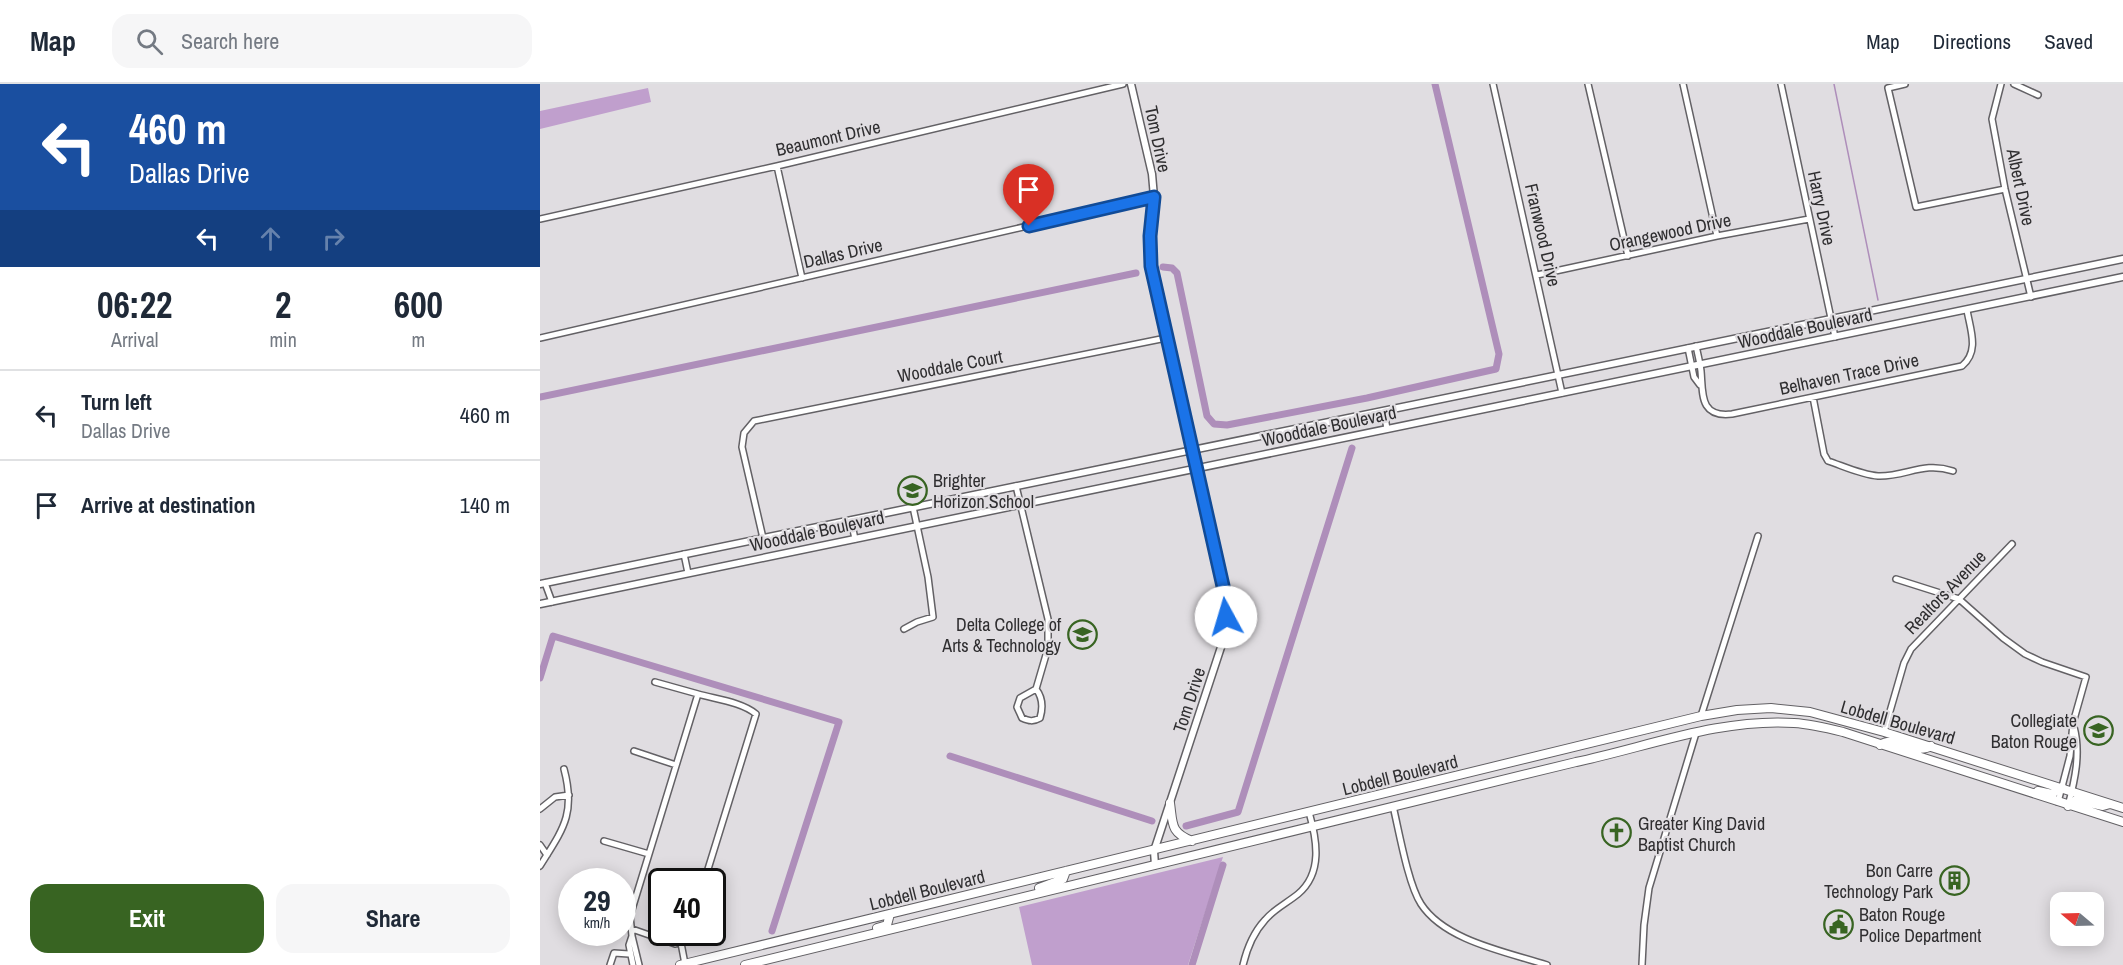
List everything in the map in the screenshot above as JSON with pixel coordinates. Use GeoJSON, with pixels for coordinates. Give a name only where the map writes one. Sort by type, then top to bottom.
{"type":"FeatureCollection","features":[{"type":"Feature","properties":{"kind":"main road","name":"Lobdell Boulevard"},"geometry":{"type":"LineString","coordinates":[[682,964],[1154,851],[1701,716],[1737,710],[1781,709],[1810,712],[1931,746],[2123,808]]}},
{"type":"Feature","properties":{"kind":"main road"},"geometry":{"type":"LineString","coordinates":[[1696,733],[1701,716]]}},
{"type":"Feature","properties":{"kind":"main road","name":"Lobdell Boulevard"},"geometry":{"type":"LineString","coordinates":[[745,965],[1313,825],[1696,733],[1743,724],[1794,723],[1843,732],[2123,822]]}},
{"type":"Feature","properties":{"kind":"main road"},"geometry":{"type":"LineString","coordinates":[[1880,744],[1884,732]]}},
{"type":"Feature","properties":{"kind":"main road"},"geometry":{"type":"LineString","coordinates":[[1880,744],[1889,741],[1925,750],[1931,746]]}},
{"type":"Feature","properties":{"kind":"main road"},"geometry":{"type":"LineString","coordinates":[[1555,752],[1559,766]]}},
{"type":"Feature","properties":{"kind":"main road"},"geometry":{"type":"LineString","coordinates":[[2013,788],[2022,786],[2052,794],[2062,787]]}},
{"type":"Feature","properties":{"kind":"main road"},"geometry":{"type":"LineString","coordinates":[[2068,806],[2076,800],[2103,806],[2111,804]]}},
{"type":"Feature","properties":{"kind":"main road"},"geometry":{"type":"LineString","coordinates":[[1170,803],[1174,830],[1180,836],[1192,841]]}},
{"type":"Feature","properties":{"kind":"main road"},"geometry":{"type":"LineString","coordinates":[[1031,895],[1037,889],[1063,879],[1066,871]]}},
{"type":"Feature","properties":{"kind":"main road"},"geometry":{"type":"LineString","coordinates":[[997,888],[1001,903]]}},
{"type":"Feature","properties":{"kind":"main road"},"geometry":{"type":"LineString","coordinates":[[857,938],[863,932],[887,925],[890,914]]}},
{"type":"Feature","properties":{"kind":"street","name":"Beaumont Drive"},"geometry":{"type":"LineString","coordinates":[[540,219],[1123,84]]}},
{"type":"Feature","properties":{"kind":"street","name":"Tom Drive"},"geometry":{"type":"LineString","coordinates":[[1131,84],[1152,174],[1154,197],[1150,236],[1151,266],[1223,586],[1226,609],[1225,634],[1154,851],[1155,865]]}},
{"type":"Feature","properties":{"kind":"street","name":"Franwood Drive"},"geometry":{"type":"LineString","coordinates":[[1493,84],[1562,393]]}},
{"type":"Feature","properties":{"kind":"street"},"geometry":{"type":"LineString","coordinates":[[1588,84],[1628,256]]}},
{"type":"Feature","properties":{"kind":"street"},"geometry":{"type":"LineString","coordinates":[[1683,84],[1717,237]]}},
{"type":"Feature","properties":{"kind":"street","name":"Harry Drive"},"geometry":{"type":"LineString","coordinates":[[1781,84],[1835,337]]}},
{"type":"Feature","properties":{"kind":"street"},"geometry":{"type":"LineString","coordinates":[[1905,84],[1888,88],[1916,207],[2005,189]]}},
{"type":"Feature","properties":{"kind":"street","name":"Albert Drive"},"geometry":{"type":"LineString","coordinates":[[2001,84],[1992,119],[2005,189],[2031,297]]}},
{"type":"Feature","properties":{"kind":"street"},"geometry":{"type":"LineString","coordinates":[[2014,84],[2038,95]]}},
{"type":"Feature","properties":{"kind":"street"},"geometry":{"type":"LineString","coordinates":[[777,165],[802,278]]}},
{"type":"Feature","properties":{"kind":"street","name":"Dallas Drive"},"geometry":{"type":"LineString","coordinates":[[540,338],[1154,197]]}},
{"type":"Feature","properties":{"kind":"street","name":"Orangewood Drive"},"geometry":{"type":"LineString","coordinates":[[1537,276],[1809,219]]}},
{"type":"Feature","properties":{"kind":"street","name":"Wooddale Boulevard"},"geometry":{"type":"LineString","coordinates":[[543,583],[2123,259]]}},
{"type":"Feature","properties":{"kind":"street","name":"Wooddale Boulevard"},"geometry":{"type":"LineString","coordinates":[[540,604],[2123,278]]}},
{"type":"Feature","properties":{"kind":"street","name":"Belhaven Trace Drive"},"geometry":{"type":"LineString","coordinates":[[1688,348],[1694,377],[1700,385],[1702,396],[1708,407],[1723,414],[1962,366],[1969,358],[1973,347],[1966,310]]}},
{"type":"Feature","properties":{"kind":"street","name":"Wooddale Court"},"geometry":{"type":"LineString","coordinates":[[763,538],[742,447],[744,433],[754,421],[1166,338]]}},
{"type":"Feature","properties":{"kind":"street"},"geometry":{"type":"LineString","coordinates":[[1696,346],[1700,365],[1700,385]]}},
{"type":"Feature","properties":{"kind":"street"},"geometry":{"type":"LineString","coordinates":[[1813,397],[1824,454],[1828,461],[1874,476],[1934,466],[1953,471]]}},
{"type":"Feature","properties":{"kind":"street"},"geometry":{"type":"LineString","coordinates":[[1384,411],[1387,429]]}},
{"type":"Feature","properties":{"kind":"street"},"geometry":{"type":"LineString","coordinates":[[1016,486],[1048,619],[1048,648],[1036,689],[1020,698],[1017,707],[1022,718],[1029,721],[1040,718],[1042,711],[1041,696],[1036,689]]}},
{"type":"Feature","properties":{"kind":"street"},"geometry":{"type":"LineString","coordinates":[[903,629],[917,621],[933,617],[928,577],[913,507]]}},
{"type":"Feature","properties":{"kind":"street"},"geometry":{"type":"LineString","coordinates":[[850,520],[855,539]]}},
{"type":"Feature","properties":{"kind":"street"},"geometry":{"type":"LineString","coordinates":[[1701,716],[1758,536]]}},
{"type":"Feature","properties":{"kind":"street","name":"Realtors Avenue"},"geometry":{"type":"LineString","coordinates":[[1884,732],[1907,656],[1916,643],[2012,544]]}},
{"type":"Feature","properties":{"kind":"street"},"geometry":{"type":"LineString","coordinates":[[684,554],[688,573]]}},
{"type":"Feature","properties":{"kind":"street"},"geometry":{"type":"LineString","coordinates":[[1896,579],[1959,599],[2025,654],[2086,677],[2073,723],[2070,756],[2058,802]]}},
{"type":"Feature","properties":{"kind":"street"},"geometry":{"type":"LineString","coordinates":[[543,583],[552,602]]}},
{"type":"Feature","properties":{"kind":"street"},"geometry":{"type":"LineString","coordinates":[[656,682],[735,704],[754,711],[756,714],[708,868]]}},
{"type":"Feature","properties":{"kind":"street"},"geometry":{"type":"LineString","coordinates":[[636,896],[698,694]]}},
{"type":"Feature","properties":{"kind":"street"},"geometry":{"type":"LineString","coordinates":[[2068,806],[2078,752],[2073,723]]}},
{"type":"Feature","properties":{"kind":"street"},"geometry":{"type":"LineString","coordinates":[[1642,965],[1649,888],[1696,733]]}},
{"type":"Feature","properties":{"kind":"street"},"geometry":{"type":"LineString","coordinates":[[634,751],[676,765]]}},
{"type":"Feature","properties":{"kind":"street"},"geometry":{"type":"LineString","coordinates":[[540,866],[567,818],[569,795],[564,769]]}},
{"type":"Feature","properties":{"kind":"street"},"geometry":{"type":"LineString","coordinates":[[540,809],[555,797],[569,795]]}},
{"type":"Feature","properties":{"kind":"street"},"geometry":{"type":"LineString","coordinates":[[1357,801],[1360,814]]}},
{"type":"Feature","properties":{"kind":"street"},"geometry":{"type":"LineString","coordinates":[[1393,806],[1412,880],[1420,902],[1433,919],[1462,937],[1547,965]]}},
{"type":"Feature","properties":{"kind":"street"},"geometry":{"type":"LineString","coordinates":[[1243,965],[1248,948],[1260,926],[1300,893],[1309,880],[1316,861],[1317,840],[1309,812]]}},
{"type":"Feature","properties":{"kind":"street"},"geometry":{"type":"LineString","coordinates":[[604,841],[649,854]]}},
{"type":"Feature","properties":{"kind":"street"},"geometry":{"type":"LineString","coordinates":[[540,845],[547,855]]}},
{"type":"Feature","properties":{"kind":"street"},"geometry":{"type":"LineString","coordinates":[[681,946],[682,964]]}},
{"type":"Feature","properties":{"kind":"street"},"geometry":{"type":"LineString","coordinates":[[610,965],[614,953],[632,957],[639,965]]}},
{"type":"Feature","properties":{"kind":"shaded area"},"geometry":{"type":"Polygon","coordinates":[[[648,88],[651,102],[540,129],[540,111],[648,88]]]}},
{"type":"Feature","properties":{"kind":"shaded area"},"geometry":{"type":"Polygon","coordinates":[[[1223,857],[1188,965],[1032,965],[1019,907],[1223,857]]]}},
{"type":"Feature","properties":{"kind":"waterway"},"geometry":{"type":"LineString","coordinates":[[1163,267],[1172,268],[1177,273],[1207,416],[1214,424],[1227,425],[1367,398],[1496,369],[1499,354],[1435,84]]}},
{"type":"Feature","properties":{"kind":"waterway"},"geometry":{"type":"LineString","coordinates":[[1834,84],[1878,300]]}},
{"type":"Feature","properties":{"kind":"waterway"},"geometry":{"type":"LineString","coordinates":[[540,397],[1136,273]]}},
{"type":"Feature","properties":{"kind":"waterway"},"geometry":{"type":"LineString","coordinates":[[1186,826],[1238,812],[1352,448]]}},
{"type":"Feature","properties":{"kind":"waterway"},"geometry":{"type":"LineString","coordinates":[[540,678],[553,636],[839,722],[772,931]]}},
{"type":"Feature","properties":{"kind":"waterway"},"geometry":{"type":"LineString","coordinates":[[950,756],[1152,821]]}},
{"type":"Feature","properties":{"kind":"waterway"},"geometry":{"type":"LineString","coordinates":[[1192,965],[1223,865]]}},
{"type":"Feature","properties":{"kind":"place","name":"Brighter Horizon School"},"geometry":{"type":"Point","coordinates":[912,490]}},
{"type":"Feature","properties":{"kind":"place","name":"Delta College of Arts & Technology"},"geometry":{"type":"Point","coordinates":[1082,634]}},
{"type":"Feature","properties":{"kind":"place","name":"Collegiate Baton Rouge"},"geometry":{"type":"Point","coordinates":[2098,730]}},
{"type":"Feature","properties":{"kind":"place","name":"Greater King David Baptist Church"},"geometry":{"type":"Point","coordinates":[1617,833]}},
{"type":"Feature","properties":{"kind":"place","name":"Bon Carre Technology Park"},"geometry":{"type":"Point","coordinates":[1954,880]}},
{"type":"Feature","properties":{"kind":"place","name":"Baton Rouge Police Department"},"geometry":{"type":"Point","coordinates":[1838,924]}},
{"type":"Feature","properties":{"kind":"route"},"geometry":{"type":"LineString","coordinates":[[1029,226],[1154,197],[1150,236],[1151,266],[1223,586],[1226,617]]}}]}
